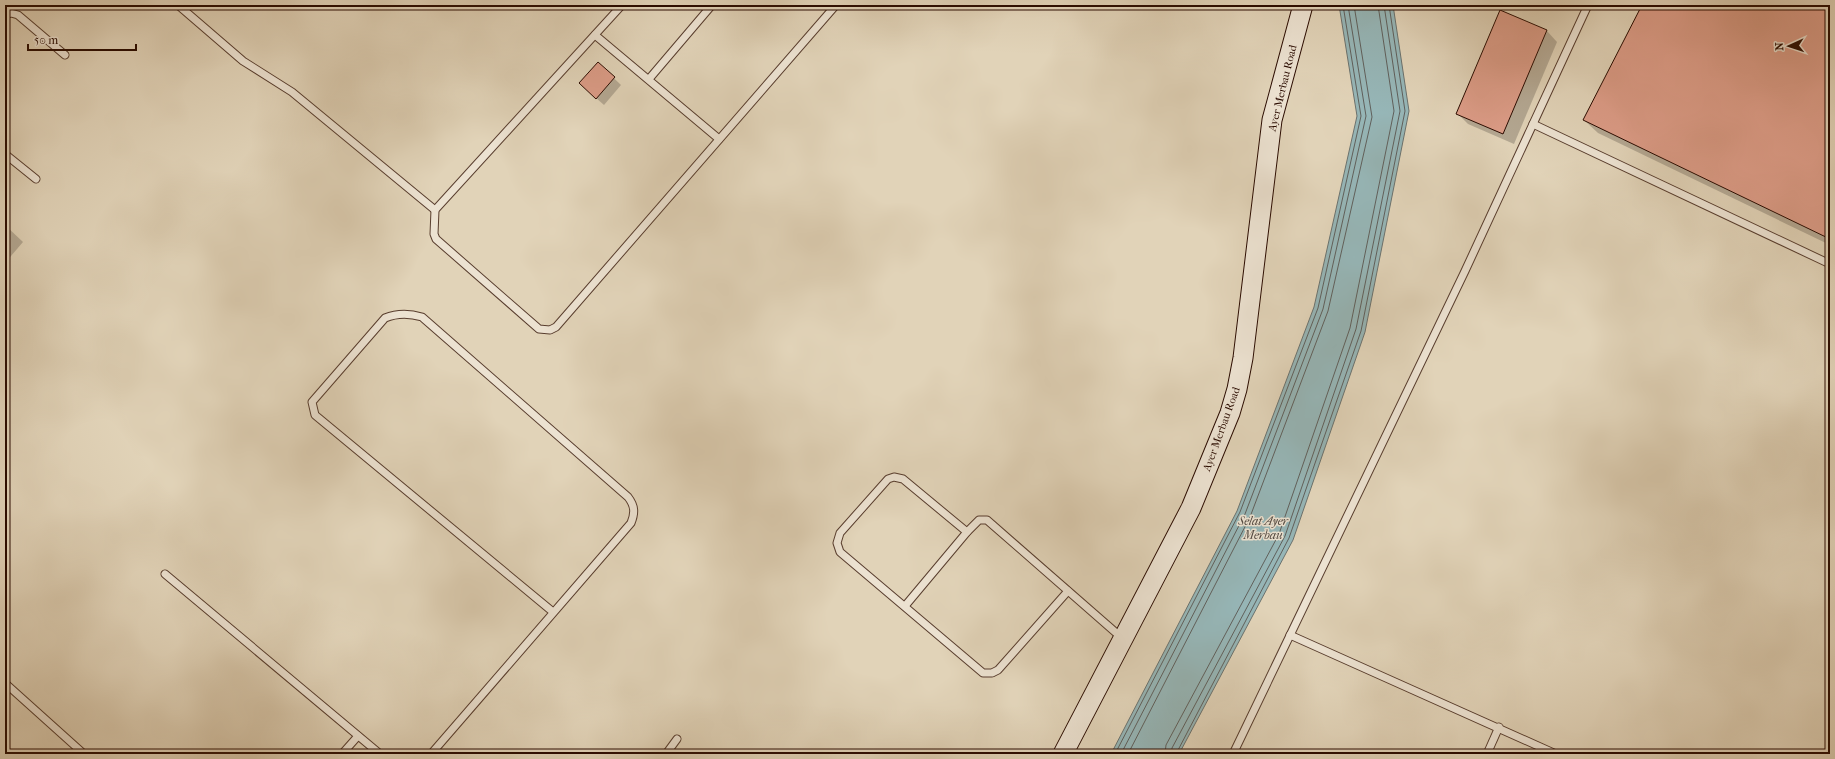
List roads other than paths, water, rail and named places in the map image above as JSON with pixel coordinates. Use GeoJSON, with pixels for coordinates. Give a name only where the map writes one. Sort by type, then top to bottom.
{"type":"FeatureCollection","features":[{"type":"Feature","properties":{"kind":"street","name":"Ayer Merbau Road"},"geometry":{"type":"LineString","coordinates":[[1063,754],[1191,508],[1230,412],[1237,390],[1243,358],[1272,120],[1303,5]]}},
{"type":"Feature","properties":{"kind":"lane"},"geometry":{"type":"LineString","coordinates":[[178,5],[243,61],[292,92],[435,210]]}},
{"type":"Feature","properties":{"kind":"lane"},"geometry":{"type":"LineString","coordinates":[[622,5],[435,210],[434,234],[436,239],[539,329],[550,330],[556,327],[836,5]]}},
{"type":"Feature","properties":{"kind":"lane"},"geometry":{"type":"LineString","coordinates":[[649,79],[712,5]]}},
{"type":"Feature","properties":{"kind":"lane"},"geometry":{"type":"LineString","coordinates":[[1233,754],[1462,278],[1588,5]]}},
{"type":"Feature","properties":{"kind":"lane"},"geometry":{"type":"LineString","coordinates":[[5,15],[11,13],[18,15],[65,55]]}},
{"type":"Feature","properties":{"kind":"lane"},"geometry":{"type":"LineString","coordinates":[[595,35],[719,139]]}},
{"type":"Feature","properties":{"kind":"lane"},"geometry":{"type":"LineString","coordinates":[[1533,124],[1830,264]]}},
{"type":"Feature","properties":{"kind":"lane"},"geometry":{"type":"LineString","coordinates":[[5,154],[36,179]]}},
{"type":"Feature","properties":{"kind":"lane"},"geometry":{"type":"LineString","coordinates":[[431,754],[631,523],[634,511],[632,503],[628,497],[422,317],[407,313],[384,318],[312,402],[315,416],[553,612]]}},
{"type":"Feature","properties":{"kind":"lane"},"geometry":{"type":"LineString","coordinates":[[967,532],[903,479],[894,477],[888,480],[840,533],[837,543],[840,552],[983,672],[988,674],[998,670],[1068,591]]}},
{"type":"Feature","properties":{"kind":"lane"},"geometry":{"type":"LineString","coordinates":[[905,606],[967,532],[979,520],[987,520],[1123,639]]}},
{"type":"Feature","properties":{"kind":"lane"},"geometry":{"type":"LineString","coordinates":[[165,574],[380,754]]}},
{"type":"Feature","properties":{"kind":"lane"},"geometry":{"type":"LineString","coordinates":[[1290,634],[1556,754]]}},
{"type":"Feature","properties":{"kind":"lane"},"geometry":{"type":"LineString","coordinates":[[5,683],[84,754]]}},
{"type":"Feature","properties":{"kind":"lane"},"geometry":{"type":"LineString","coordinates":[[1487,754],[1499,728]]}},
{"type":"Feature","properties":{"kind":"lane"},"geometry":{"type":"LineString","coordinates":[[342,754],[358,736]]}},
{"type":"Feature","properties":{"kind":"lane"},"geometry":{"type":"LineString","coordinates":[[666,754],[677,739]]}},
{"type":"Feature","properties":{"kind":"water","name":"Selat Ayer Merbau"},"geometry":{"type":"Polygon","coordinates":[[[1339,5],[1393,5],[1409,111],[1365,332],[1293,540],[1179,754],[1111,754],[1237,511],[1314,307],[1357,116],[1339,5]]]}}]}
